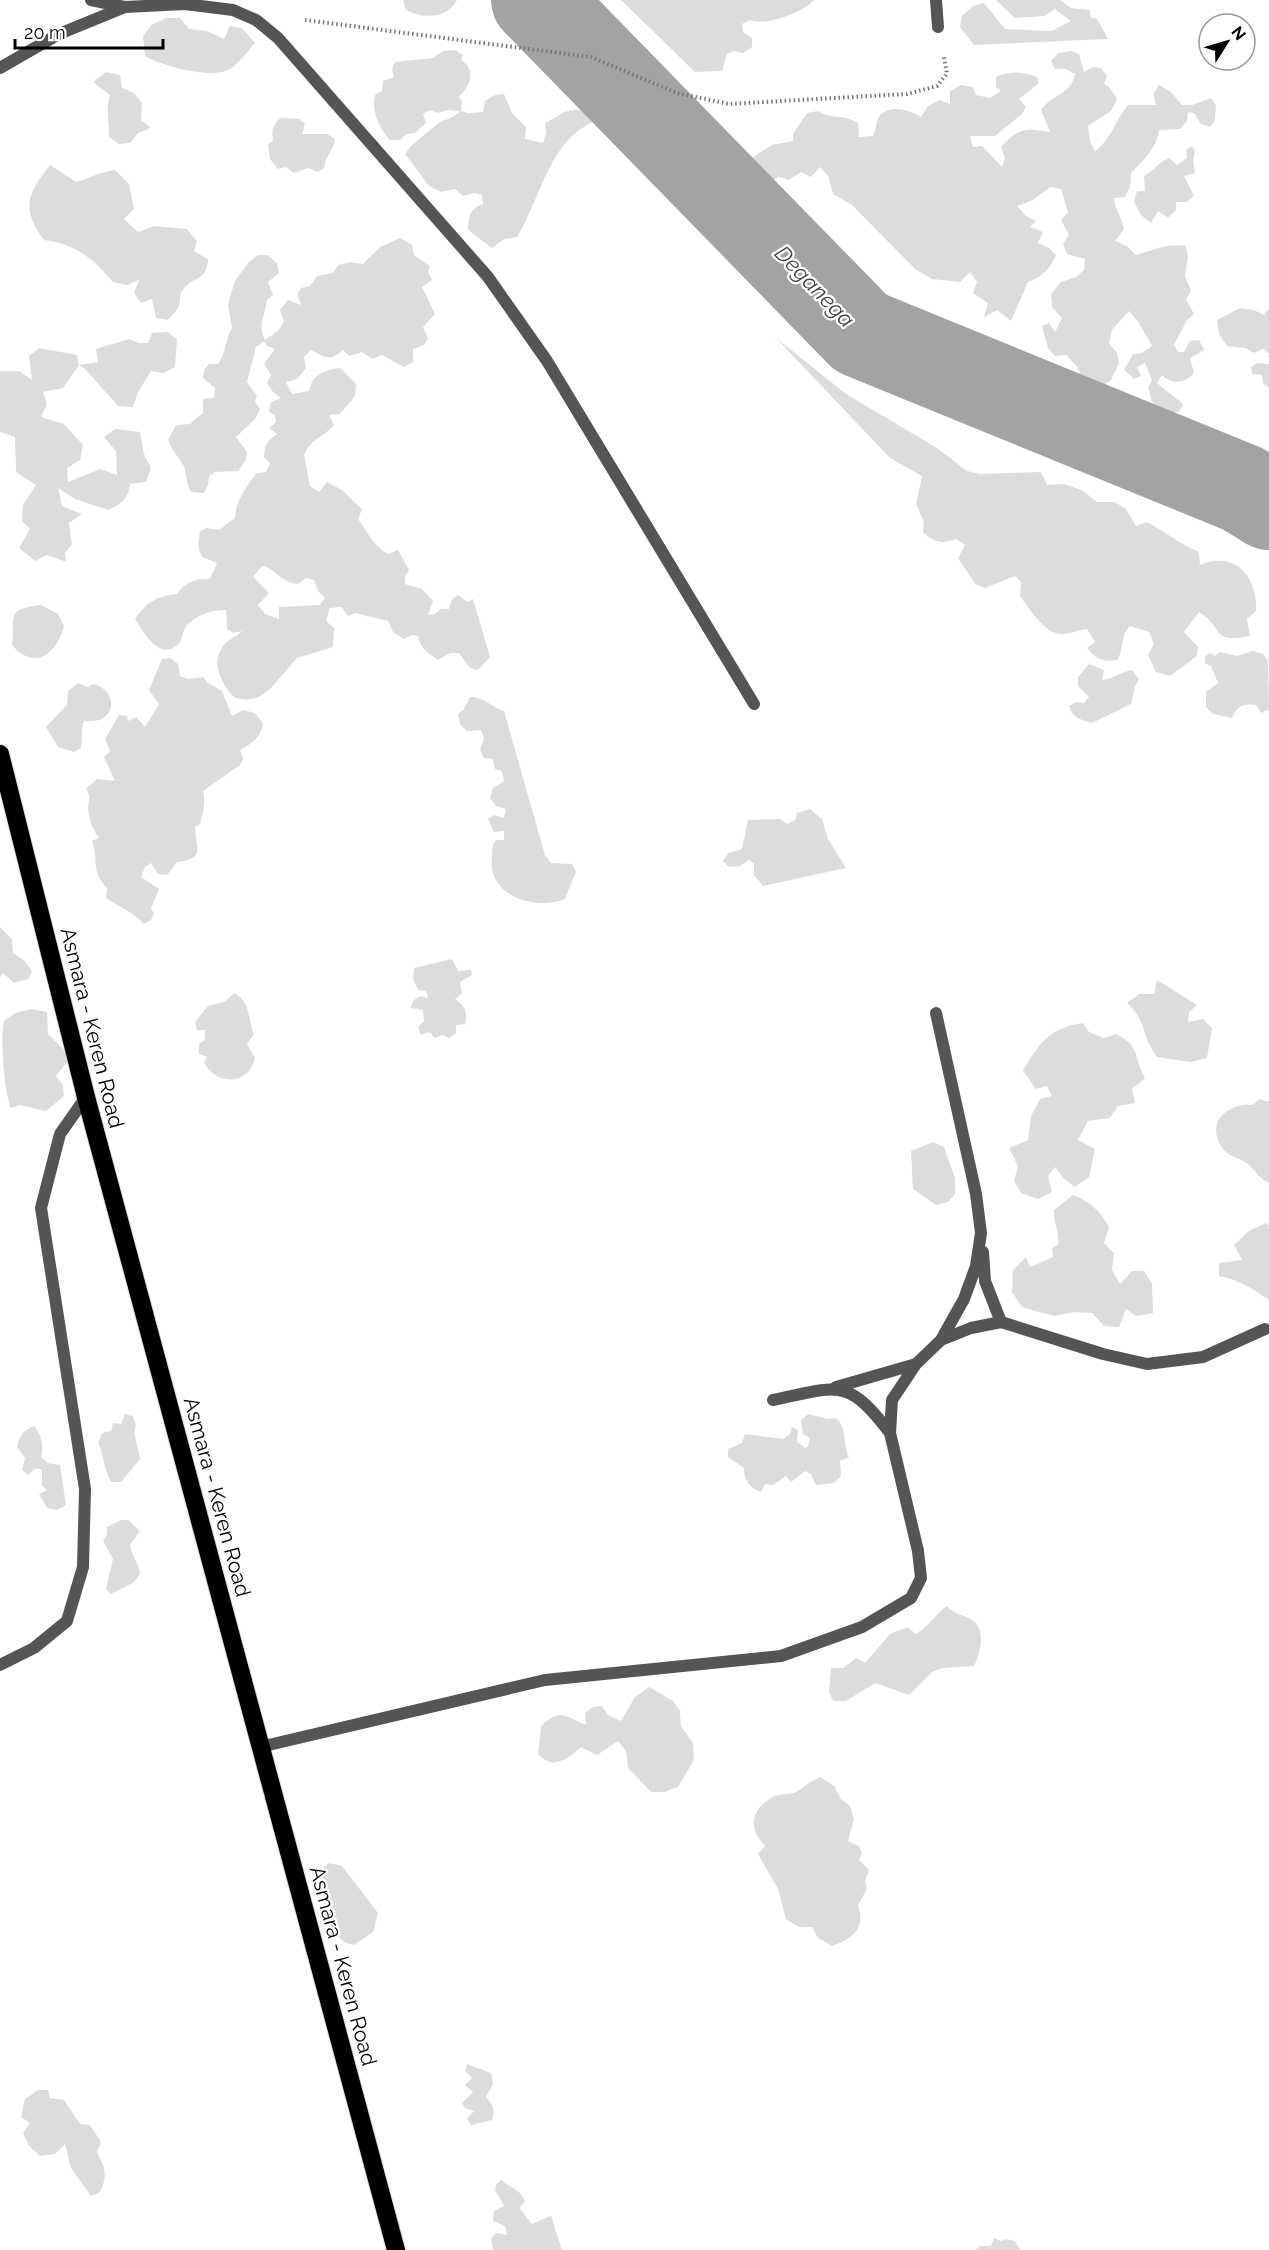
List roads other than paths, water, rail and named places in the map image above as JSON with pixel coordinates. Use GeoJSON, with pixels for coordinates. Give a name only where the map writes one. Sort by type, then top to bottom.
{"type":"FeatureCollection","features":[{"type":"Feature","properties":{"kind":"highway","name":"Asmara - Keren Road"},"geometry":{"type":"LineString","coordinates":[[0,754],[86,1097],[396,2250]]}},
{"type":"Feature","properties":{"kind":"street"},"geometry":{"type":"LineString","coordinates":[[91,0],[125,8],[185,4],[233,10],[256,20],[278,38],[488,278],[547,361],[754,704]]}},
{"type":"Feature","properties":{"kind":"street"},"geometry":{"type":"LineString","coordinates":[[936,0],[938,27]]}},
{"type":"Feature","properties":{"kind":"street"},"geometry":{"type":"LineString","coordinates":[[0,68],[59,34],[125,8]]}},
{"type":"Feature","properties":{"kind":"street"},"geometry":{"type":"LineString","coordinates":[[936,1013],[976,1194],[986,1281],[1001,1322]]}},
{"type":"Feature","properties":{"kind":"street"},"geometry":{"type":"LineString","coordinates":[[0,1665],[34,1648],[67,1621],[83,1567],[85,1489],[41,1208],[60,1134],[86,1097]]}},
{"type":"Feature","properties":{"kind":"street"},"geometry":{"type":"LineString","coordinates":[[260,1747],[545,1680],[781,1656],[862,1627],[911,1598],[921,1578],[918,1551],[890,1433],[892,1400],[916,1364],[941,1340],[964,1299],[976,1266],[981,1233]]}},
{"type":"Feature","properties":{"kind":"street"},"geometry":{"type":"LineString","coordinates":[[941,1340],[971,1328],[1001,1322],[1103,1354],[1147,1364],[1203,1357],[1265,1329]]}},
{"type":"Feature","properties":{"kind":"street"},"geometry":{"type":"LineString","coordinates":[[773,1400],[835,1387],[916,1364]]}},
{"type":"Feature","properties":{"kind":"street"},"geometry":{"type":"LineString","coordinates":[[835,1387],[853,1393],[873,1411],[890,1433]]}},
{"type":"Feature","properties":{"kind":"waterway","name":"Deganega"},"geometry":{"type":"LineString","coordinates":[[536,0],[861,333],[1243,489],[1269,505]]}}]}
